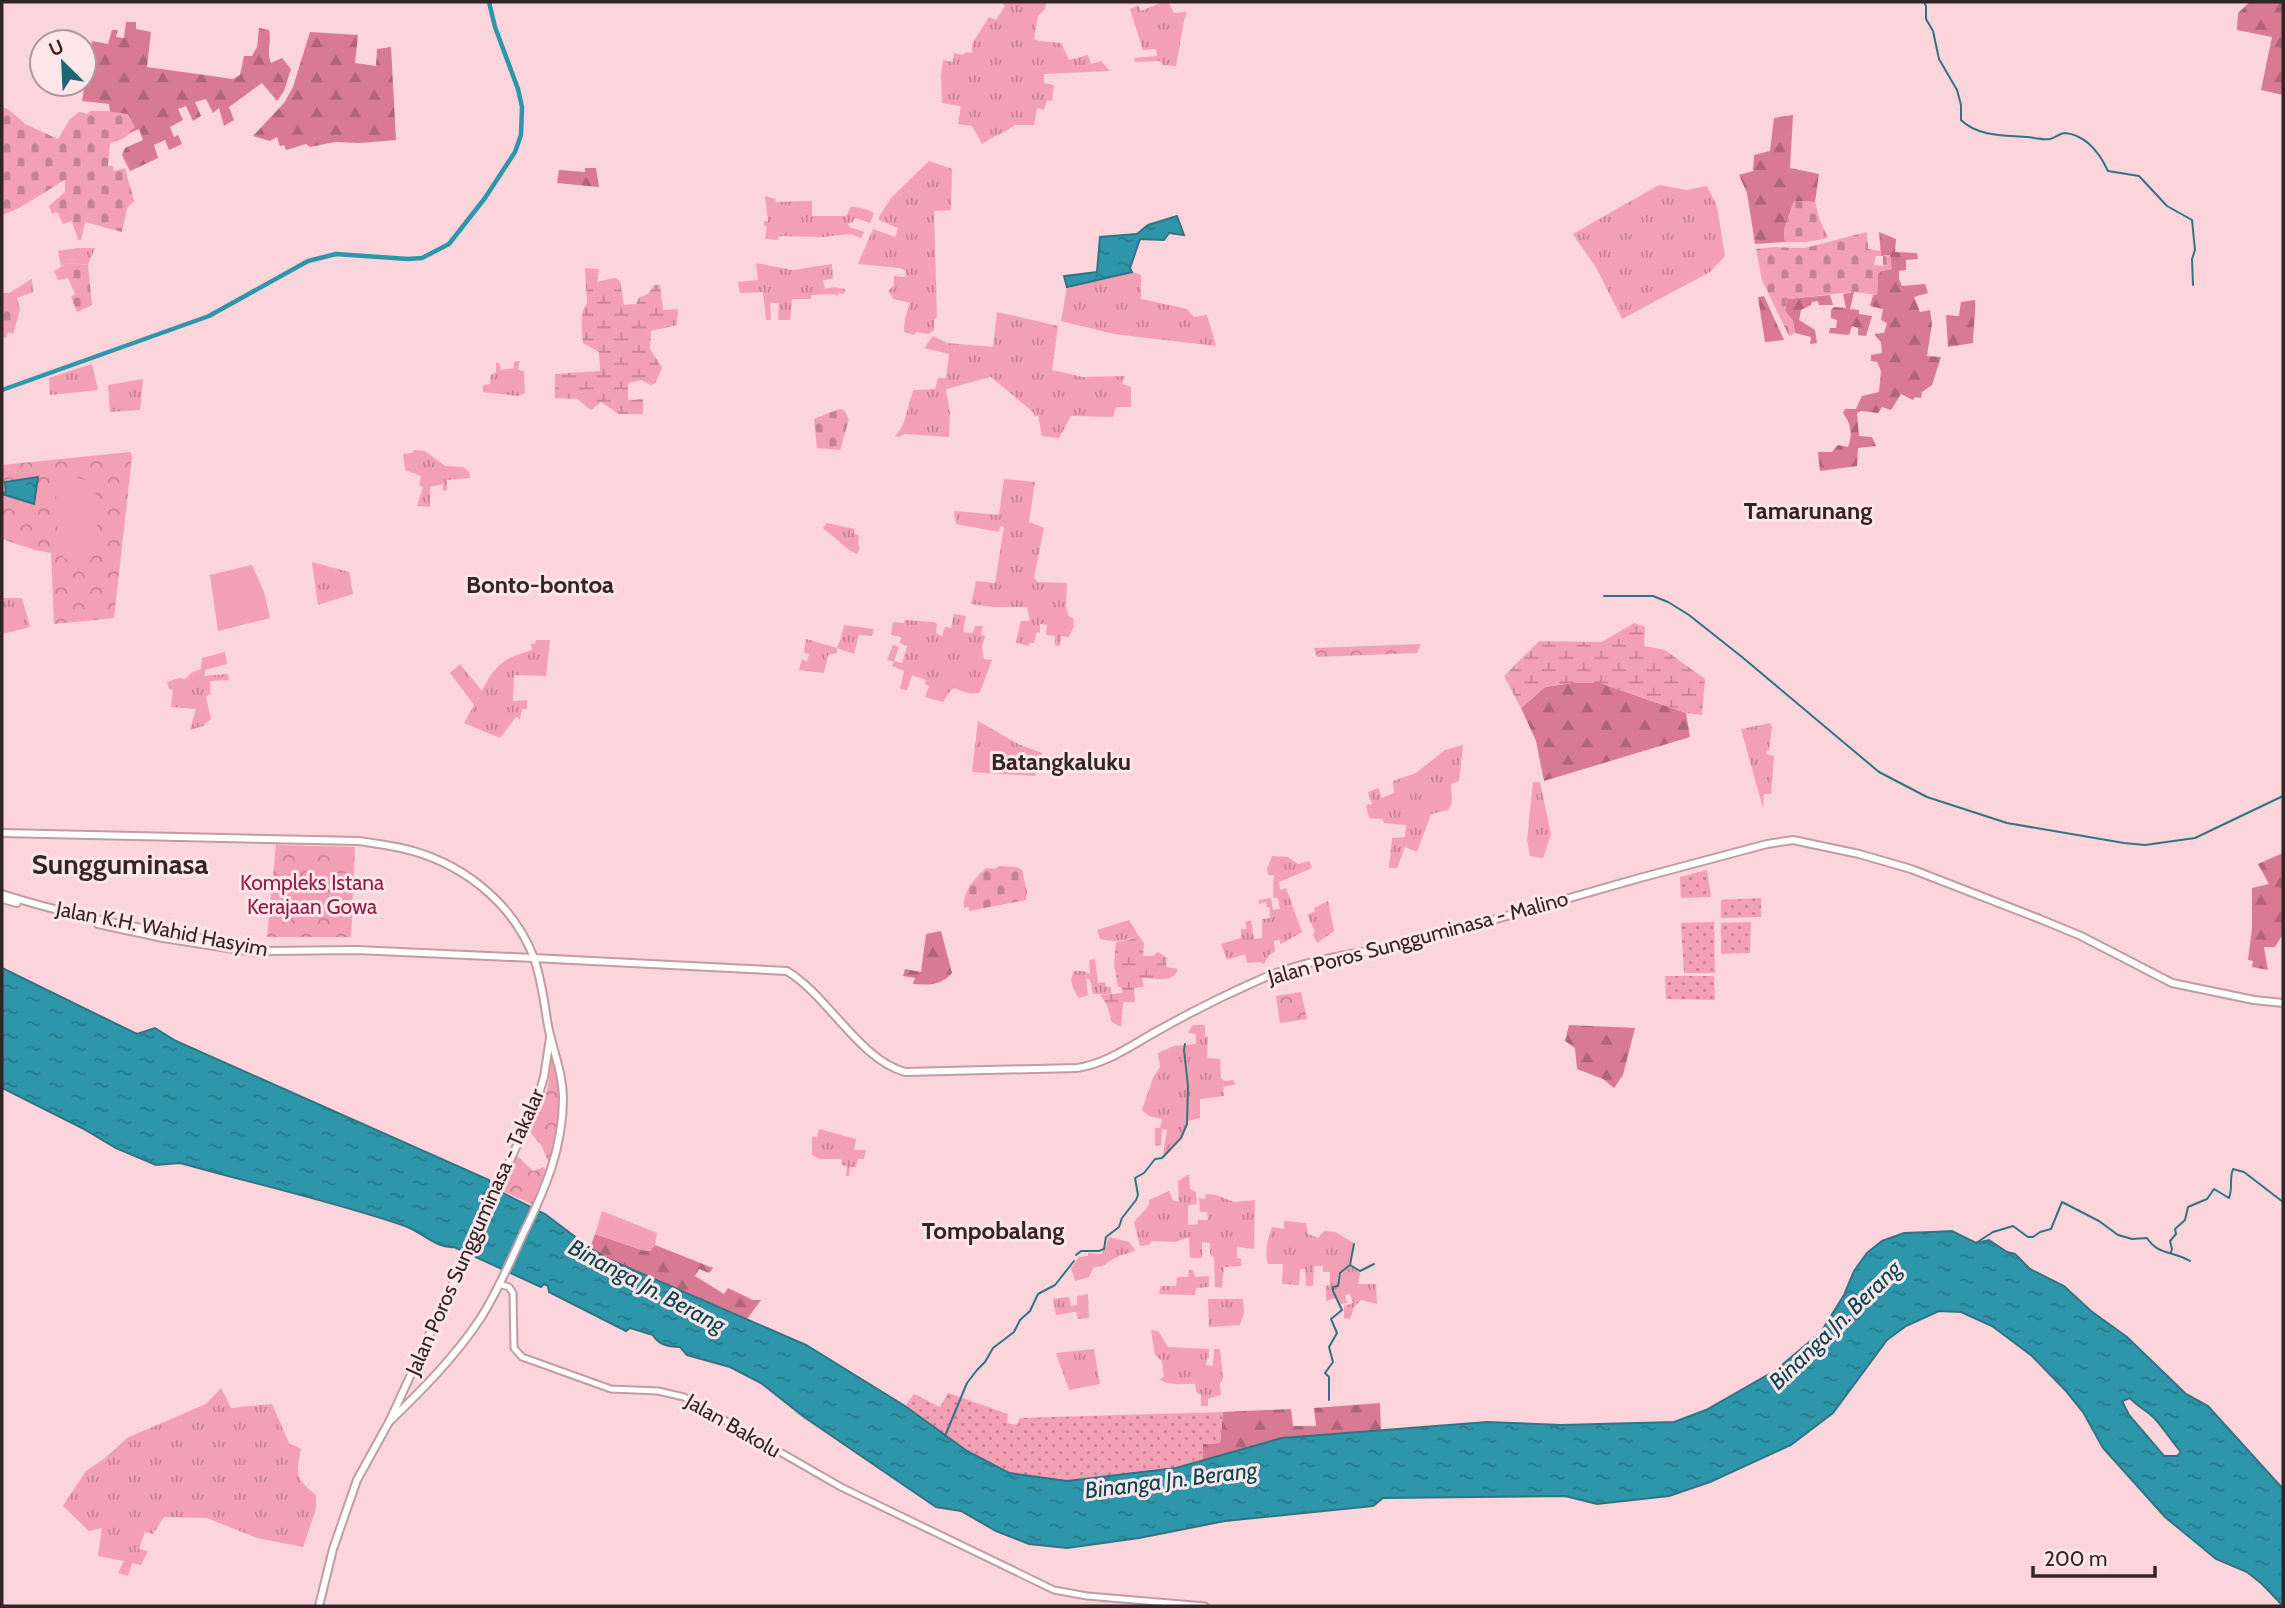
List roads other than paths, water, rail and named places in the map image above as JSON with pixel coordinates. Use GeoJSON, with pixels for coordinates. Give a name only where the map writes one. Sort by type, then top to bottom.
{"type":"FeatureCollection","features":[{"type":"Feature","properties":{"kind":"main road"},"geometry":{"type":"LineString","coordinates":[[2,832],[359,841],[403,848],[424,855],[447,864],[478,882],[504,907],[533,958],[542,989],[550,1038]]}},
{"type":"Feature","properties":{"kind":"main road","name":"Jalan Poros Sungguminasa - Malino"},"geometry":{"type":"LineString","coordinates":[[533,958],[787,971],[804,983],[876,1056],[905,1072],[1077,1068],[1104,1060],[1236,990],[1298,966],[1346,954],[1419,942],[1648,876],[1767,844],[1793,840],[1859,854],[1911,869],[2064,929],[2172,983],[2254,1000],[2283,1003]]}},
{"type":"Feature","properties":{"kind":"main road","name":"Jalan K.H. Wahid Hasyim"},"geometry":{"type":"LineString","coordinates":[[2,897],[120,929],[259,953],[357,950],[533,958]]}},
{"type":"Feature","properties":{"kind":"main road","name":"Jalan K.H. Wahid Hasyim"},"geometry":{"type":"LineString","coordinates":[[2,897],[74,915],[268,951]]}},
{"type":"Feature","properties":{"kind":"main road","name":"Jalan Poros Sungguminasa - Takalar"},"geometry":{"type":"LineString","coordinates":[[319,1606],[327,1570],[363,1466],[400,1398],[536,1104],[544,1077],[550,1038]]}},
{"type":"Feature","properties":{"kind":"main road","name":"Jalan Poros Sungguminasa - Takalar"},"geometry":{"type":"LineString","coordinates":[[388,1422],[409,1403],[469,1335],[500,1282],[547,1185],[559,1146],[562,1115],[561,1080],[550,1038]]}},
{"type":"Feature","properties":{"kind":"main road","name":"Jalan Bakolu"},"geometry":{"type":"LineString","coordinates":[[500,1282],[513,1293],[514,1348],[522,1357],[611,1389],[658,1391],[680,1396],[822,1476],[1058,1592],[1205,1606]]}},
{"type":"Feature","properties":{"kind":"main road"},"geometry":{"type":"LineString","coordinates":[[400,1398],[409,1403]]}},
{"type":"Feature","properties":{"kind":"water"},"geometry":{"type":"Polygon","coordinates":[[[1177,216],[1184,235],[1169,233],[1164,240],[1140,239],[1130,268],[1132,272],[1067,287],[1064,276],[1097,272],[1100,237],[1137,234],[1148,225],[1177,216]]]}},
{"type":"Feature","properties":{"kind":"water"},"geometry":{"type":"Polygon","coordinates":[[[38,477],[34,504],[2,494],[6,492],[5,482],[38,477]]]}},
{"type":"Feature","properties":{"kind":"water","name":"Binanga Jn. Berang"},"geometry":{"type":"Polygon","coordinates":[[[2,968],[137,1034],[155,1028],[176,1041],[489,1180],[493,1188],[545,1214],[606,1258],[806,1345],[905,1406],[967,1451],[1009,1473],[1067,1481],[1176,1468],[1282,1438],[1487,1422],[1562,1425],[1674,1422],[1706,1410],[1776,1370],[1821,1332],[1844,1295],[1854,1271],[1867,1253],[1882,1241],[1904,1233],[1952,1231],[1976,1243],[1989,1240],[2015,1254],[2030,1269],[2064,1286],[2091,1311],[2127,1337],[2186,1394],[2208,1406],[2283,1489],[2283,1606],[2247,1572],[2216,1559],[2165,1517],[2103,1448],[2083,1412],[2066,1391],[2032,1356],[1992,1326],[1961,1312],[1939,1311],[1906,1326],[1887,1340],[1833,1413],[1791,1445],[1710,1482],[1669,1496],[1597,1504],[1565,1496],[1383,1498],[1373,1506],[1225,1521],[1139,1538],[1067,1548],[1029,1544],[996,1531],[961,1511],[936,1507],[804,1417],[761,1383],[730,1367],[687,1355],[680,1347],[661,1343],[653,1335],[630,1328],[626,1331],[549,1292],[548,1286],[544,1284],[541,1287],[454,1247],[436,1243],[405,1226],[377,1217],[180,1163],[156,1165],[116,1148],[2,1088],[2,968]],[[2130,1398],[2122,1401],[2129,1415],[2164,1456],[2177,1456],[2181,1452],[2159,1424],[2130,1398]]]}},
{"type":"Feature","properties":{"kind":"waterway"},"geometry":{"type":"LineString","coordinates":[[2,390],[209,316],[308,261],[336,254],[422,258],[449,244],[485,198],[515,152],[521,135],[522,107],[518,89],[495,27],[489,2]]}},
{"type":"Feature","properties":{"kind":"waterway"},"geometry":{"type":"LineString","coordinates":[[1924,2],[1926,19],[1933,31],[1939,59],[1957,90],[1961,120],[1976,130],[1993,134],[2045,139],[2063,133],[2073,135],[2091,146],[2108,171],[2139,176],[2167,206],[2192,220],[2195,250],[2192,259],[2193,285]]}},
{"type":"Feature","properties":{"kind":"waterway"},"geometry":{"type":"LineString","coordinates":[[1604,596],[1653,596],[1668,602],[1742,657],[1879,772],[1927,797],[2007,823],[2145,845],[2195,838],[2283,796]]}},
{"type":"Feature","properties":{"kind":"waterway"},"geometry":{"type":"LineString","coordinates":[[1076,1255],[1081,1251],[1104,1249],[1106,1237],[1119,1227],[1122,1218],[1136,1200],[1138,1195],[1135,1178],[1144,1173],[1155,1159],[1162,1158],[1181,1138],[1187,1124],[1185,1044]]}},
{"type":"Feature","properties":{"kind":"waterway"},"geometry":{"type":"LineString","coordinates":[[2171,1252],[2170,1241],[2176,1234],[2175,1229],[2185,1220],[2188,1207],[2207,1199],[2214,1189],[2229,1198],[2233,1169],[2244,1172],[2283,1202]]}},
{"type":"Feature","properties":{"kind":"waterway"},"geometry":{"type":"LineString","coordinates":[[1976,1243],[1993,1232],[2013,1226],[2028,1237],[2051,1229],[2062,1202],[2099,1221],[2118,1235],[2132,1239],[2147,1238],[2156,1248],[2190,1261]]}},
{"type":"Feature","properties":{"kind":"waterway"},"geometry":{"type":"LineString","coordinates":[[1329,1400],[1329,1377],[1325,1373],[1333,1362],[1329,1347],[1337,1333],[1331,1319],[1342,1310],[1333,1287],[1338,1286],[1340,1273],[1350,1265],[1354,1244]]}},
{"type":"Feature","properties":{"kind":"waterway"},"geometry":{"type":"LineString","coordinates":[[945,1436],[967,1383],[993,1348],[1014,1332],[1020,1320],[1030,1311],[1038,1294],[1055,1285],[1074,1261]]}},
{"type":"Feature","properties":{"kind":"waterway"},"geometry":{"type":"LineString","coordinates":[[1350,1265],[1360,1271],[1374,1264]]}},
{"type":"Feature","properties":{"kind":"district","name":"Tamarunang"},"geometry":{"type":"Point","coordinates":[1808,511]}},
{"type":"Feature","properties":{"kind":"district","name":"Bonto-bontoa"},"geometry":{"type":"Point","coordinates":[540,585]}},
{"type":"Feature","properties":{"kind":"district","name":"Batangkaluku"},"geometry":{"type":"Point","coordinates":[1061,762]}},
{"type":"Feature","properties":{"kind":"district","name":"Sungguminasa"},"geometry":{"type":"Point","coordinates":[120,864]}},
{"type":"Feature","properties":{"kind":"district","name":"Tompobalang"},"geometry":{"type":"Point","coordinates":[993,1231]}},
{"type":"Feature","properties":{"kind":"park label","name":"Kompleks Istana Kerajaan Gowa"},"geometry":{"type":"Point","coordinates":[312,895]}}]}
